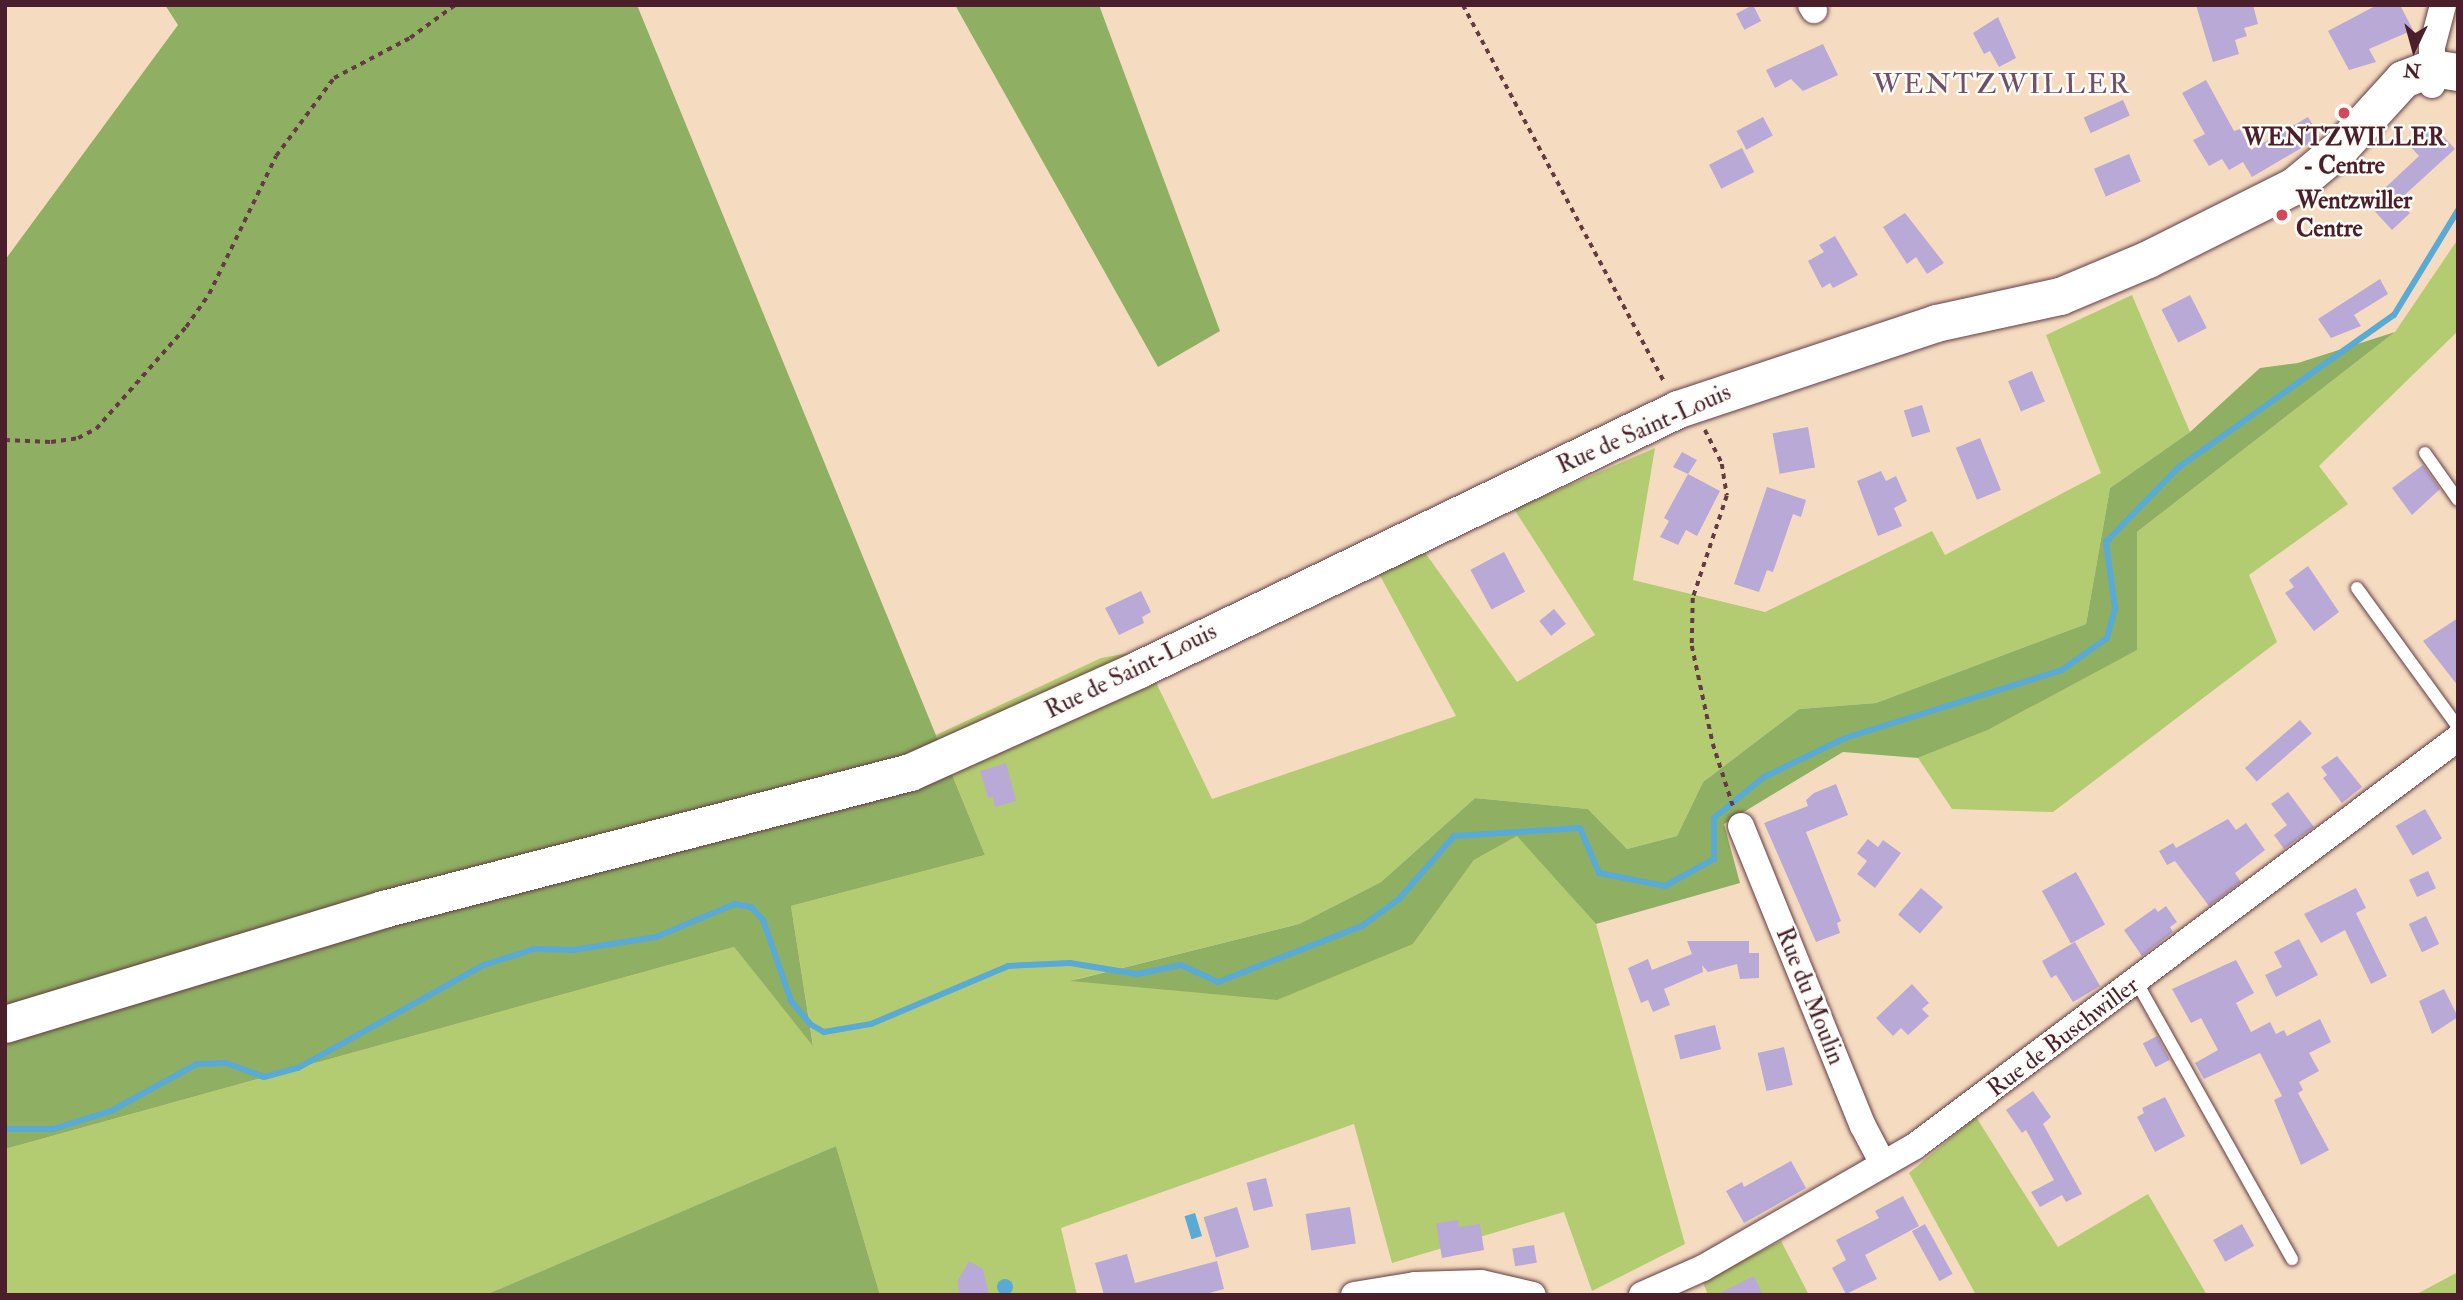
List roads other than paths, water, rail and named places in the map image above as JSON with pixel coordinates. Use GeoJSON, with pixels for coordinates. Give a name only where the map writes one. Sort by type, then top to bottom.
{"type":"FeatureCollection","features":[{"type":"Feature","properties":{"kind":"street"},"geometry":{"type":"LineString","coordinates":[[2442,6],[2445,79]]}},
{"type":"Feature","properties":{"kind":"street","name":"Rue de Saint-Louis"},"geometry":{"type":"LineString","coordinates":[[5,1024],[383,909],[910,772],[1139,669],[1684,407],[1872,342],[1936,323],[2025,306],[2100,281],[2270,201],[2314,171],[2378,110],[2403,79],[2445,79]]}},
{"type":"Feature","properties":{"kind":"street","name":"Rue de Buschwiller"},"geometry":{"type":"LineString","coordinates":[[1642,1295],[1703,1268],[1883,1164],[1978,1101],[2458,738]]}},
{"type":"Feature","properties":{"kind":"street","name":"Rue du Moulin"},"geometry":{"type":"LineString","coordinates":[[1741,826],[1863,1126],[1883,1164]]}},
{"type":"Feature","properties":{"kind":"street"},"geometry":{"type":"LineString","coordinates":[[1354,1295],[1415,1285],[1481,1283],[1533,1295]]}},
{"type":"Feature","properties":{"kind":"lane"},"geometry":{"type":"LineString","coordinates":[[2425,453],[2458,500]]}},
{"type":"Feature","properties":{"kind":"lane"},"geometry":{"type":"LineString","coordinates":[[2357,588],[2458,727]]}},
{"type":"Feature","properties":{"kind":"lane"},"geometry":{"type":"LineString","coordinates":[[2136,981],[2292,1259]]}},
{"type":"Feature","properties":{"kind":"water"},"geometry":{"type":"Polygon","coordinates":[[[1195,1213],[1202,1236],[1191,1239],[1184,1216],[1195,1213]]]}},
{"type":"Feature","properties":{"kind":"water"},"geometry":{"type":"Polygon","coordinates":[[[1002,1279],[1008,1279],[1013,1287],[1011,1293],[1002,1295],[997,1290],[997,1284],[1002,1279]]]}},
{"type":"Feature","properties":{"kind":"waterway"},"geometry":{"type":"LineString","coordinates":[[5,1129],[53,1129],[111,1111],[197,1064],[226,1063],[264,1077],[298,1068],[484,965],[534,949],[573,950],[656,937],[735,904],[751,907],[763,920],[791,1001],[810,1024],[824,1032],[871,1024],[1008,966],[1070,963],[1137,974],[1181,965],[1218,982],[1362,926],[1399,899],[1454,836],[1580,828],[1599,873],[1665,886],[1714,859],[1714,818],[1764,777],[1845,738],[2062,670],[2107,638],[2115,608],[2106,542],[2179,467],[2394,315],[2458,210]]}},
{"type":"Feature","properties":{"kind":"place","name":"WENTZWILLER - Centre"},"geometry":{"type":"Point","coordinates":[2344,113]}},
{"type":"Feature","properties":{"kind":"place","name":"Wentzwiller Centre"},"geometry":{"type":"Point","coordinates":[2282,215]}},
{"type":"Feature","properties":{"kind":"district","name":"WENTZWILLER"},"geometry":{"type":"Point","coordinates":[2002,85]}}]}
